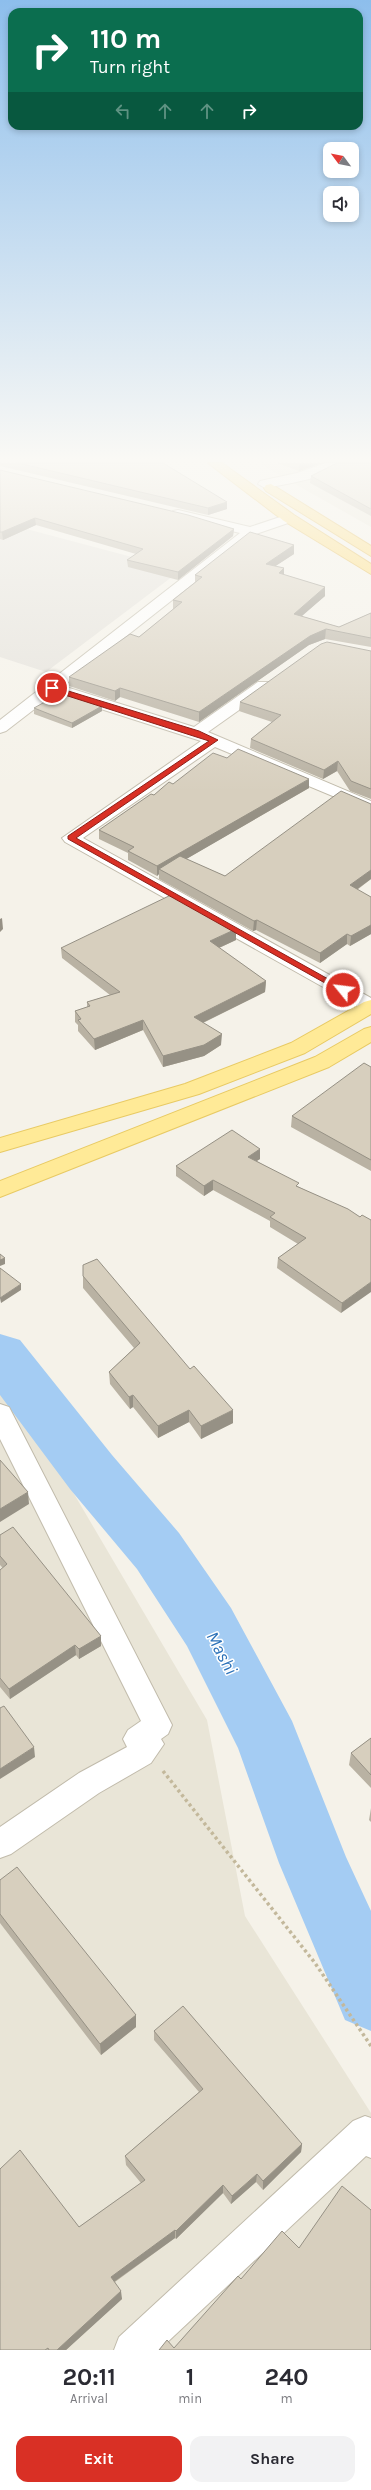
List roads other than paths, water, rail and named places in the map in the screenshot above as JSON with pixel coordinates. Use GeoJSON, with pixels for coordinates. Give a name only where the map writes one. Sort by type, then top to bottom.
{"type":"FeatureCollection","features":[{"type":"Feature","properties":{"kind":"main road"},"geometry":{"type":"LineString","coordinates":[[0,1145],[192,1089],[298,1048],[371,1006]]}},
{"type":"Feature","properties":{"kind":"main road"},"geometry":{"type":"LineString","coordinates":[[0,1189],[322,1062],[368,1038]]}},
{"type":"Feature","properties":{"kind":"street"},"geometry":{"type":"LineString","coordinates":[[0,728],[198,573]]}},
{"type":"Feature","properties":{"kind":"street"},"geometry":{"type":"LineString","coordinates":[[196,733],[278,676]]}},
{"type":"Feature","properties":{"kind":"street"},"geometry":{"type":"LineString","coordinates":[[52,688],[196,733],[371,807]]}},
{"type":"Feature","properties":{"kind":"street"},"geometry":{"type":"LineString","coordinates":[[214,740],[71,838],[371,1006]]}},
{"type":"Feature","properties":{"kind":"street"},"geometry":{"type":"LineString","coordinates":[[0,1414],[158,1725],[138,1739],[150,1744],[141,1754],[89,1784],[0,1844]]}},
{"type":"Feature","properties":{"kind":"street"},"geometry":{"type":"LineString","coordinates":[[132,2350],[365,2133],[371,2141]]}},
{"type":"Feature","properties":{"kind":"waterway","name":"Mashi"},"geometry":{"type":"LineString","coordinates":[[0,1355],[91,1472],[158,1551],[209,1627],[269,1742],[314,1863],[371,1994]]}}]}
